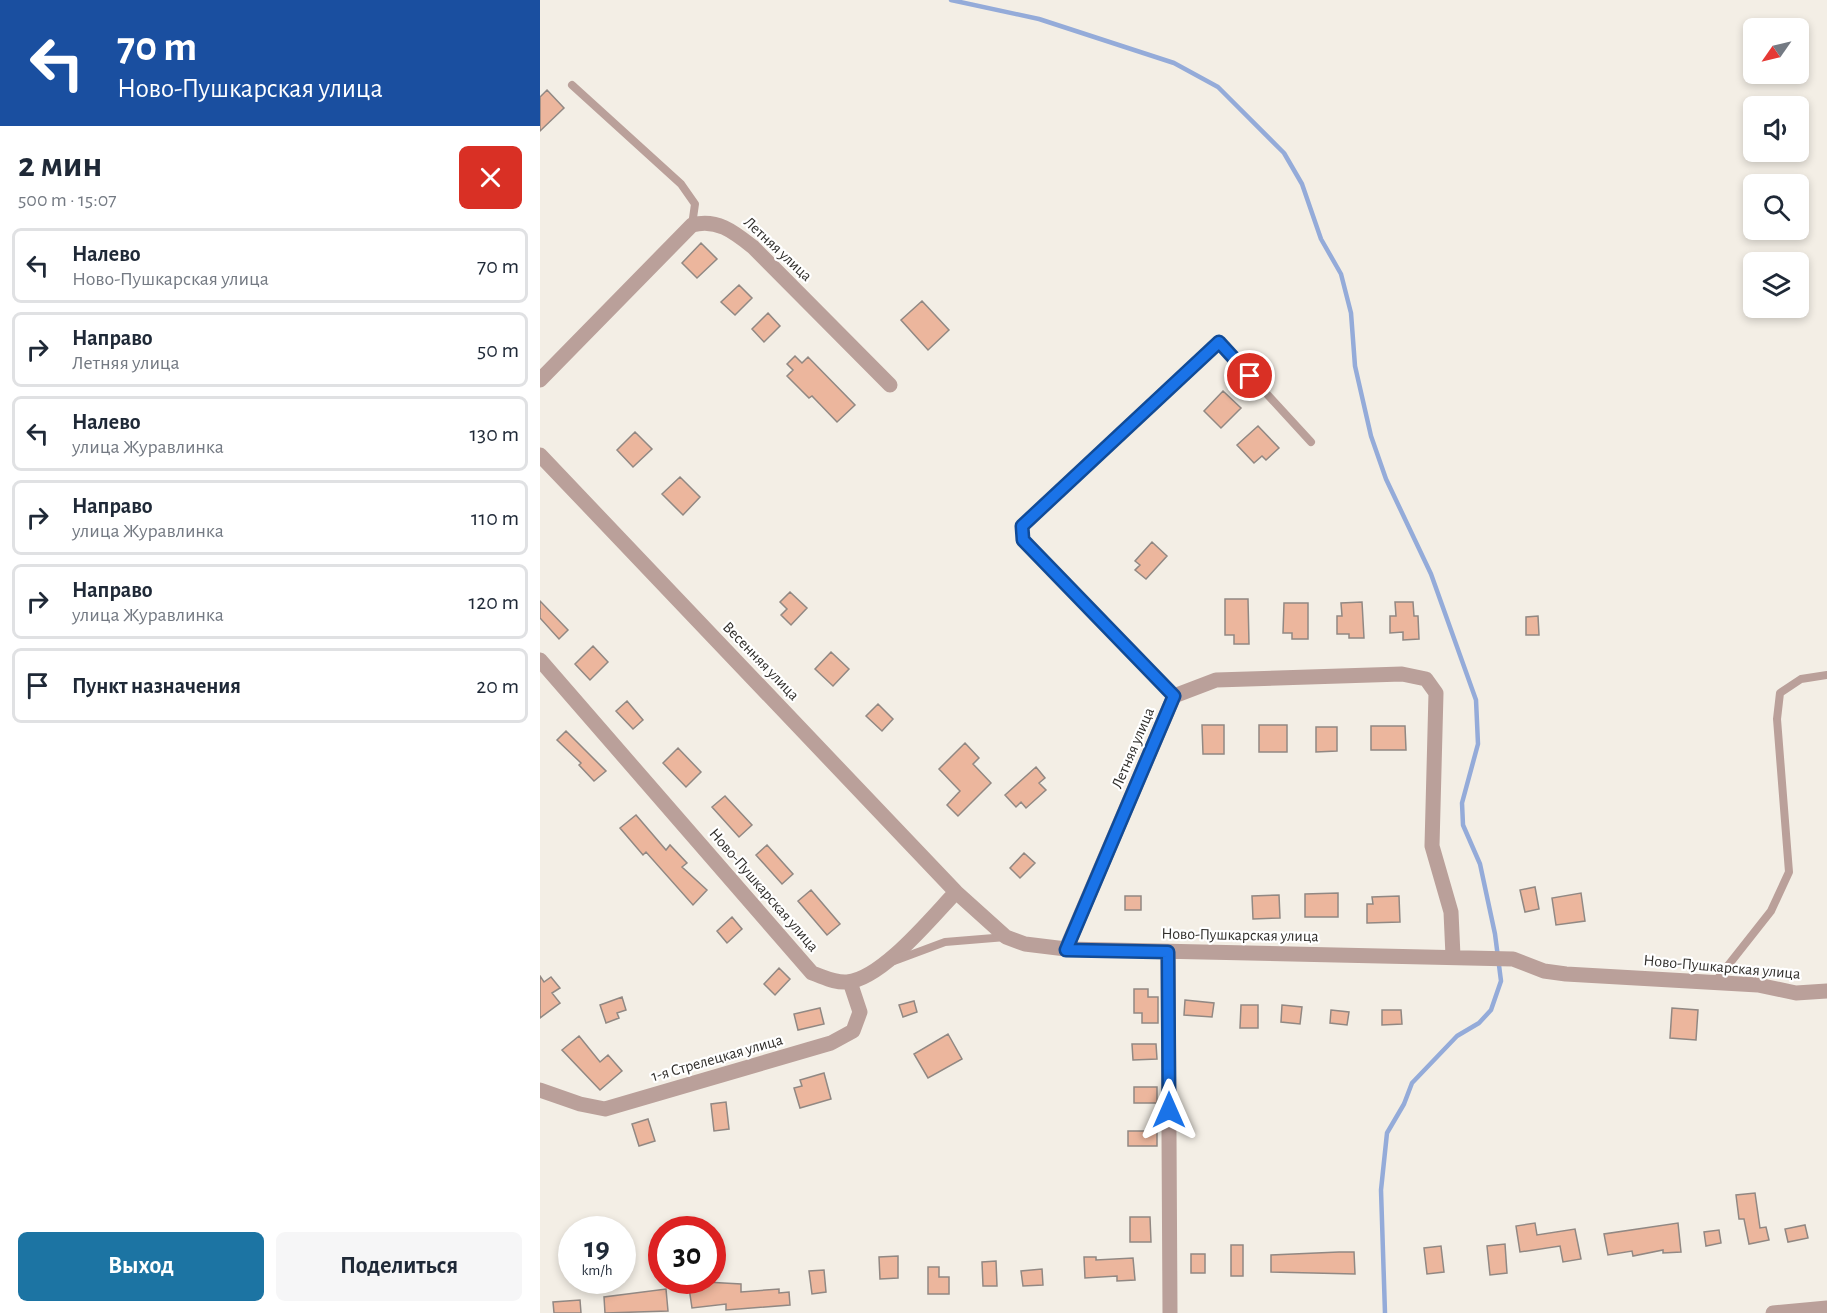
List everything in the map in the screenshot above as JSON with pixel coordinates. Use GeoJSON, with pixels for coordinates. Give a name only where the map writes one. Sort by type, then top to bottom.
{"type":"FeatureCollection","features":[{"type":"Feature","properties":{"kind":"street","name":"Летняя улица"},"geometry":{"type":"LineString","coordinates":[[692,225],[704,221],[730,228],[753,247],[890,385]]}},
{"type":"Feature","properties":{"kind":"street"},"geometry":{"type":"LineString","coordinates":[[540,380],[692,225]]}},
{"type":"Feature","properties":{"kind":"street","name":"Весенняя улица"},"geometry":{"type":"LineString","coordinates":[[540,455],[956,892]]}},
{"type":"Feature","properties":{"kind":"street","name":"Ново-Пушкарская улица"},"geometry":{"type":"LineString","coordinates":[[540,660],[812,973],[835,981],[850,982]]}},
{"type":"Feature","properties":{"kind":"street","name":"Летняя улица"},"geometry":{"type":"LineString","coordinates":[[1066,950],[1174,696],[1215,680],[1402,674],[1426,679],[1436,693],[1432,846],[1450,912],[1453,956]]}},
{"type":"Feature","properties":{"kind":"street"},"geometry":{"type":"LineString","coordinates":[[850,982],[885,965],[956,892]]}},
{"type":"Feature","properties":{"kind":"street","name":"Ново-Пушкарская улица"},"geometry":{"type":"LineString","coordinates":[[956,892],[1006,937],[1025,944],[1066,950],[1453,956],[1508,959],[1544,971],[1566,974],[1758,985],[1796,993],[1827,991]]}},
{"type":"Feature","properties":{"kind":"street"},"geometry":{"type":"LineString","coordinates":[[1168,952],[1170,1313]]}},
{"type":"Feature","properties":{"kind":"street","name":"1-я Стрелецкая улица"},"geometry":{"type":"LineString","coordinates":[[540,1090],[580,1104],[605,1109],[831,1043],[853,1031],[860,1012],[850,982]]}},
{"type":"Feature","properties":{"kind":"street"},"geometry":{"type":"LineString","coordinates":[[1773,1313],[1827,1308]]}},
{"type":"Feature","properties":{"kind":"lane"},"geometry":{"type":"LineString","coordinates":[[572,85],[681,184],[695,204],[692,225]]}},
{"type":"Feature","properties":{"kind":"lane"},"geometry":{"type":"LineString","coordinates":[[1174,696],[1023,540],[1022,526],[1219,342],[1311,442]]}},
{"type":"Feature","properties":{"kind":"lane"},"geometry":{"type":"LineString","coordinates":[[1715,982],[1771,911],[1789,872],[1777,719],[1780,693],[1801,679],[1827,675]]}},
{"type":"Feature","properties":{"kind":"lane"},"geometry":{"type":"LineString","coordinates":[[885,965],[945,942],[1006,937]]}},
{"type":"Feature","properties":{"kind":"building"},"geometry":{"type":"Polygon","coordinates":[[[547,90],[564,108],[540,131],[540,97],[547,90]]]}},
{"type":"Feature","properties":{"kind":"building"},"geometry":{"type":"Polygon","coordinates":[[[701,243],[717,259],[697,278],[682,263],[701,243]]]}},
{"type":"Feature","properties":{"kind":"building"},"geometry":{"type":"Polygon","coordinates":[[[739,285],[752,298],[735,315],[721,302],[739,285]]]}},
{"type":"Feature","properties":{"kind":"building"},"geometry":{"type":"Polygon","coordinates":[[[922,301],[949,330],[928,350],[901,320],[922,301]]]}},
{"type":"Feature","properties":{"kind":"building"},"geometry":{"type":"Polygon","coordinates":[[[768,313],[780,326],[764,342],[752,329],[768,313]]]}},
{"type":"Feature","properties":{"kind":"building"},"geometry":{"type":"Polygon","coordinates":[[[795,356],[802,363],[808,357],[855,405],[837,422],[812,396],[809,398],[787,376],[793,370],[787,364],[795,356]]]}},
{"type":"Feature","properties":{"kind":"building"},"geometry":{"type":"Polygon","coordinates":[[[1223,391],[1241,408],[1221,428],[1204,411],[1223,391]]]}},
{"type":"Feature","properties":{"kind":"building"},"geometry":{"type":"Polygon","coordinates":[[[1258,426],[1279,448],[1266,460],[1262,456],[1254,463],[1237,445],[1258,426]]]}},
{"type":"Feature","properties":{"kind":"building"},"geometry":{"type":"Polygon","coordinates":[[[635,432],[652,449],[633,467],[617,450],[635,432]]]}},
{"type":"Feature","properties":{"kind":"building"},"geometry":{"type":"Polygon","coordinates":[[[680,477],[700,497],[683,515],[662,494],[680,477]]]}},
{"type":"Feature","properties":{"kind":"building"},"geometry":{"type":"Polygon","coordinates":[[[1152,542],[1167,556],[1146,579],[1135,570],[1140,565],[1135,561],[1152,542]]]}},
{"type":"Feature","properties":{"kind":"building"},"geometry":{"type":"Polygon","coordinates":[[[790,592],[807,608],[791,625],[781,615],[787,609],[780,602],[790,592]]]}},
{"type":"Feature","properties":{"kind":"building"},"geometry":{"type":"Polygon","coordinates":[[[1225,599],[1248,599],[1249,644],[1234,644],[1234,635],[1225,635],[1225,599]]]}},
{"type":"Feature","properties":{"kind":"building"},"geometry":{"type":"Polygon","coordinates":[[[540,601],[568,630],[559,639],[540,618],[540,601]]]}},
{"type":"Feature","properties":{"kind":"building"},"geometry":{"type":"Polygon","coordinates":[[[1362,602],[1364,638],[1349,638],[1349,634],[1337,634],[1337,616],[1342,616],[1341,603],[1362,602]]]}},
{"type":"Feature","properties":{"kind":"building"},"geometry":{"type":"Polygon","coordinates":[[[1395,602],[1413,602],[1414,616],[1418,616],[1419,639],[1403,640],[1403,632],[1390,633],[1390,616],[1396,616],[1395,602]]]}},
{"type":"Feature","properties":{"kind":"building"},"geometry":{"type":"Polygon","coordinates":[[[1284,603],[1308,603],[1308,639],[1292,639],[1292,633],[1283,633],[1284,603]]]}},
{"type":"Feature","properties":{"kind":"building"},"geometry":{"type":"Polygon","coordinates":[[[1538,616],[1539,635],[1526,635],[1526,617],[1538,616]]]}},
{"type":"Feature","properties":{"kind":"building"},"geometry":{"type":"Polygon","coordinates":[[[593,646],[608,662],[590,680],[575,664],[593,646]]]}},
{"type":"Feature","properties":{"kind":"building"},"geometry":{"type":"Polygon","coordinates":[[[831,652],[849,669],[833,686],[815,669],[831,652]]]}},
{"type":"Feature","properties":{"kind":"building"},"geometry":{"type":"Polygon","coordinates":[[[627,701],[643,720],[633,729],[616,711],[627,701]]]}},
{"type":"Feature","properties":{"kind":"building"},"geometry":{"type":"Polygon","coordinates":[[[878,704],[893,719],[882,731],[866,716],[878,704]]]}},
{"type":"Feature","properties":{"kind":"building"},"geometry":{"type":"Polygon","coordinates":[[[1202,725],[1224,725],[1224,754],[1203,754],[1202,725]]]}},
{"type":"Feature","properties":{"kind":"building"},"geometry":{"type":"Polygon","coordinates":[[[1259,725],[1287,725],[1287,752],[1259,752],[1259,725]]]}},
{"type":"Feature","properties":{"kind":"building"},"geometry":{"type":"Polygon","coordinates":[[[1371,726],[1405,726],[1406,750],[1371,750],[1371,726]]]}},
{"type":"Feature","properties":{"kind":"building"},"geometry":{"type":"Polygon","coordinates":[[[1316,727],[1337,727],[1337,751],[1316,752],[1316,727]]]}},
{"type":"Feature","properties":{"kind":"building"},"geometry":{"type":"Polygon","coordinates":[[[566,731],[606,771],[594,781],[579,765],[581,763],[557,740],[566,731]]]}},
{"type":"Feature","properties":{"kind":"building"},"geometry":{"type":"Polygon","coordinates":[[[965,743],[979,758],[973,764],[991,783],[958,816],[947,805],[960,791],[939,769],[965,743]]]}},
{"type":"Feature","properties":{"kind":"building"},"geometry":{"type":"Polygon","coordinates":[[[678,748],[701,772],[686,787],[663,763],[678,748]]]}},
{"type":"Feature","properties":{"kind":"building"},"geometry":{"type":"Polygon","coordinates":[[[1036,767],[1045,778],[1039,783],[1046,790],[1026,808],[1021,802],[1016,807],[1005,795],[1036,767]]]}},
{"type":"Feature","properties":{"kind":"building"},"geometry":{"type":"Polygon","coordinates":[[[725,796],[752,825],[739,837],[712,807],[725,796]]]}},
{"type":"Feature","properties":{"kind":"building"},"geometry":{"type":"Polygon","coordinates":[[[636,815],[666,850],[670,845],[687,863],[682,867],[707,890],[693,905],[646,852],[643,855],[620,828],[636,815]]]}},
{"type":"Feature","properties":{"kind":"building"},"geometry":{"type":"Polygon","coordinates":[[[767,845],[793,874],[782,884],[756,855],[767,845]]]}},
{"type":"Feature","properties":{"kind":"building"},"geometry":{"type":"Polygon","coordinates":[[[1024,853],[1035,863],[1020,878],[1010,868],[1024,853]]]}},
{"type":"Feature","properties":{"kind":"building"},"geometry":{"type":"Polygon","coordinates":[[[1535,887],[1539,909],[1525,912],[1520,890],[1535,887]]]}},
{"type":"Feature","properties":{"kind":"building"},"geometry":{"type":"Polygon","coordinates":[[[811,890],[840,924],[827,935],[798,901],[811,890]]]}},
{"type":"Feature","properties":{"kind":"building"},"geometry":{"type":"Polygon","coordinates":[[[1338,893],[1338,917],[1305,917],[1305,894],[1338,893]]]}},
{"type":"Feature","properties":{"kind":"building"},"geometry":{"type":"Polygon","coordinates":[[[1581,893],[1585,921],[1556,925],[1552,898],[1581,893]]]}},
{"type":"Feature","properties":{"kind":"building"},"geometry":{"type":"Polygon","coordinates":[[[1279,895],[1280,918],[1253,919],[1252,896],[1279,895]]]}},
{"type":"Feature","properties":{"kind":"building"},"geometry":{"type":"Polygon","coordinates":[[[1125,896],[1141,896],[1141,910],[1125,910],[1125,896]]]}},
{"type":"Feature","properties":{"kind":"building"},"geometry":{"type":"Polygon","coordinates":[[[1399,896],[1400,922],[1367,923],[1367,904],[1373,904],[1372,897],[1399,896]]]}},
{"type":"Feature","properties":{"kind":"building"},"geometry":{"type":"Polygon","coordinates":[[[732,917],[742,929],[727,943],[717,931],[732,917]]]}},
{"type":"Feature","properties":{"kind":"building"},"geometry":{"type":"Polygon","coordinates":[[[779,968],[790,979],[775,995],[764,984],[779,968]]]}},
{"type":"Feature","properties":{"kind":"building"},"geometry":{"type":"Polygon","coordinates":[[[540,976],[544,982],[551,977],[560,988],[552,993],[560,1003],[540,1018],[540,976]]]}},
{"type":"Feature","properties":{"kind":"building"},"geometry":{"type":"Polygon","coordinates":[[[1134,989],[1148,989],[1148,997],[1158,997],[1158,1023],[1142,1023],[1142,1013],[1134,1013],[1134,989]]]}},
{"type":"Feature","properties":{"kind":"building"},"geometry":{"type":"Polygon","coordinates":[[[622,997],[626,1010],[617,1013],[619,1018],[606,1023],[600,1005],[622,997]]]}},
{"type":"Feature","properties":{"kind":"building"},"geometry":{"type":"Polygon","coordinates":[[[1185,1000],[1214,1003],[1212,1017],[1184,1015],[1185,1000]]]}},
{"type":"Feature","properties":{"kind":"building"},"geometry":{"type":"Polygon","coordinates":[[[914,1001],[917,1012],[903,1017],[899,1005],[914,1001]]]}},
{"type":"Feature","properties":{"kind":"building"},"geometry":{"type":"Polygon","coordinates":[[[1241,1005],[1258,1005],[1258,1028],[1240,1028],[1241,1005]]]}},
{"type":"Feature","properties":{"kind":"building"},"geometry":{"type":"Polygon","coordinates":[[[1282,1005],[1302,1007],[1300,1024],[1281,1022],[1282,1005]]]}},
{"type":"Feature","properties":{"kind":"building"},"geometry":{"type":"Polygon","coordinates":[[[820,1008],[824,1024],[798,1030],[794,1014],[820,1008]]]}},
{"type":"Feature","properties":{"kind":"building"},"geometry":{"type":"Polygon","coordinates":[[[1672,1008],[1698,1010],[1696,1040],[1670,1038],[1672,1008]]]}},
{"type":"Feature","properties":{"kind":"building"},"geometry":{"type":"Polygon","coordinates":[[[1331,1010],[1349,1012],[1347,1025],[1330,1023],[1331,1010]]]}},
{"type":"Feature","properties":{"kind":"building"},"geometry":{"type":"Polygon","coordinates":[[[1382,1010],[1401,1010],[1402,1024],[1382,1025],[1382,1010]]]}},
{"type":"Feature","properties":{"kind":"building"},"geometry":{"type":"Polygon","coordinates":[[[948,1034],[962,1059],[928,1078],[914,1054],[948,1034]]]}},
{"type":"Feature","properties":{"kind":"building"},"geometry":{"type":"Polygon","coordinates":[[[579,1036],[600,1062],[608,1055],[622,1071],[600,1090],[562,1050],[579,1036]]]}},
{"type":"Feature","properties":{"kind":"building"},"geometry":{"type":"Polygon","coordinates":[[[1132,1044],[1156,1044],[1157,1059],[1133,1060],[1132,1044]]]}},
{"type":"Feature","properties":{"kind":"building"},"geometry":{"type":"Polygon","coordinates":[[[824,1073],[831,1099],[800,1108],[794,1088],[802,1086],[800,1080],[824,1073]]]}},
{"type":"Feature","properties":{"kind":"building"},"geometry":{"type":"Polygon","coordinates":[[[1134,1087],[1157,1087],[1157,1103],[1134,1103],[1134,1087]]]}},
{"type":"Feature","properties":{"kind":"building"},"geometry":{"type":"Polygon","coordinates":[[[726,1102],[729,1129],[714,1131],[711,1104],[726,1102]]]}},
{"type":"Feature","properties":{"kind":"building"},"geometry":{"type":"Polygon","coordinates":[[[648,1119],[655,1141],[639,1146],[632,1124],[648,1119]]]}},
{"type":"Feature","properties":{"kind":"building"},"geometry":{"type":"Polygon","coordinates":[[[1128,1131],[1157,1131],[1157,1146],[1128,1146],[1128,1131]]]}},
{"type":"Feature","properties":{"kind":"building"},"geometry":{"type":"Polygon","coordinates":[[[1755,1193],[1760,1228],[1766,1227],[1769,1240],[1749,1244],[1744,1219],[1739,1219],[1736,1195],[1755,1193]]]}},
{"type":"Feature","properties":{"kind":"building"},"geometry":{"type":"Polygon","coordinates":[[[1130,1217],[1150,1217],[1151,1242],[1130,1242],[1130,1217]]]}},
{"type":"Feature","properties":{"kind":"building"},"geometry":{"type":"Polygon","coordinates":[[[1535,1223],[1537,1235],[1575,1229],[1581,1259],[1563,1262],[1560,1246],[1520,1252],[1516,1226],[1535,1223]]]}},
{"type":"Feature","properties":{"kind":"building"},"geometry":{"type":"Polygon","coordinates":[[[1678,1223],[1681,1252],[1663,1253],[1663,1250],[1633,1256],[1632,1251],[1608,1255],[1604,1234],[1678,1223]]]}},
{"type":"Feature","properties":{"kind":"building"},"geometry":{"type":"Polygon","coordinates":[[[1805,1225],[1808,1238],[1788,1242],[1785,1229],[1805,1225]]]}},
{"type":"Feature","properties":{"kind":"building"},"geometry":{"type":"Polygon","coordinates":[[[1719,1230],[1721,1243],[1706,1246],[1704,1232],[1719,1230]]]}},
{"type":"Feature","properties":{"kind":"building"},"geometry":{"type":"Polygon","coordinates":[[[1505,1244],[1507,1273],[1490,1275],[1487,1246],[1505,1244]]]}},
{"type":"Feature","properties":{"kind":"building"},"geometry":{"type":"Polygon","coordinates":[[[1231,1245],[1243,1245],[1243,1276],[1231,1276],[1231,1245]]]}},
{"type":"Feature","properties":{"kind":"building"},"geometry":{"type":"Polygon","coordinates":[[[1441,1246],[1444,1272],[1427,1274],[1424,1248],[1441,1246]]]}},
{"type":"Feature","properties":{"kind":"building"},"geometry":{"type":"Polygon","coordinates":[[[1354,1252],[1355,1274],[1271,1272],[1271,1255],[1354,1252]]]}},
{"type":"Feature","properties":{"kind":"building"},"geometry":{"type":"Polygon","coordinates":[[[1191,1254],[1205,1254],[1205,1273],[1191,1273],[1191,1254]]]}},
{"type":"Feature","properties":{"kind":"building"},"geometry":{"type":"Polygon","coordinates":[[[898,1256],[898,1278],[880,1279],[879,1257],[898,1256]]]}},
{"type":"Feature","properties":{"kind":"building"},"geometry":{"type":"Polygon","coordinates":[[[1084,1257],[1096,1257],[1096,1260],[1133,1258],[1135,1280],[1117,1281],[1117,1276],[1085,1278],[1084,1257]]]}},
{"type":"Feature","properties":{"kind":"building"},"geometry":{"type":"Polygon","coordinates":[[[996,1261],[997,1286],[983,1286],[982,1262],[996,1261]]]}},
{"type":"Feature","properties":{"kind":"building"},"geometry":{"type":"Polygon","coordinates":[[[928,1267],[939,1267],[939,1277],[949,1277],[949,1294],[928,1294],[928,1267]]]}},
{"type":"Feature","properties":{"kind":"building"},"geometry":{"type":"Polygon","coordinates":[[[1042,1269],[1043,1285],[1023,1286],[1021,1271],[1042,1269]]]}},
{"type":"Feature","properties":{"kind":"building"},"geometry":{"type":"Polygon","coordinates":[[[824,1270],[826,1292],[812,1294],[809,1271],[824,1270]]]}},
{"type":"Feature","properties":{"kind":"building"},"geometry":{"type":"Polygon","coordinates":[[[726,1283],[741,1284],[741,1292],[779,1289],[779,1293],[789,1292],[790,1305],[726,1310],[726,1304],[692,1308],[690,1294],[726,1294],[726,1283]]]}},
{"type":"Feature","properties":{"kind":"building"},"geometry":{"type":"Polygon","coordinates":[[[648,1291],[648,1294],[666,1294],[668,1311],[605,1313],[604,1297],[648,1291]]]}},
{"type":"Feature","properties":{"kind":"building"},"geometry":{"type":"Polygon","coordinates":[[[580,1300],[581,1313],[554,1313],[553,1302],[580,1300]]]}},
{"type":"Feature","properties":{"kind":"waterway"},"geometry":{"type":"LineString","coordinates":[[951,0],[1039,19],[1174,63],[1218,87],[1284,153],[1302,184],[1321,239],[1341,274],[1351,313],[1355,366],[1371,436],[1386,479],[1431,574],[1476,700],[1478,744],[1462,803],[1463,825],[1480,864],[1495,934],[1501,981],[1491,1010],[1479,1023],[1457,1036],[1412,1083],[1404,1104],[1387,1133],[1381,1190],[1385,1313]]}},
{"type":"Feature","properties":{"kind":"route"},"geometry":{"type":"LineString","coordinates":[[1169,1110],[1168,952],[1066,950],[1174,696],[1023,540],[1022,526],[1219,342],[1250,376]]}}]}
